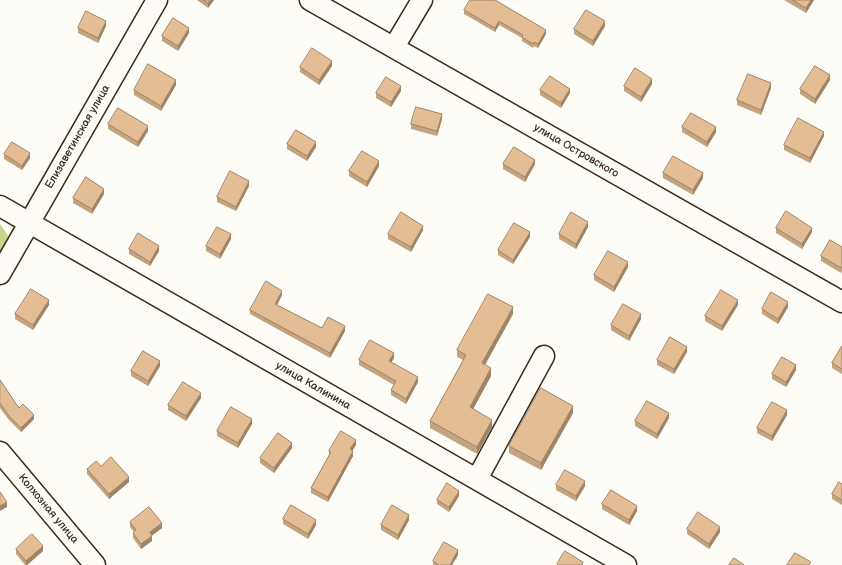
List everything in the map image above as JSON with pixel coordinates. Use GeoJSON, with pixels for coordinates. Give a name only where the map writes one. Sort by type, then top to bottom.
{"type":"FeatureCollection","features":[{"type":"Feature","properties":{"kind":"street","name":"Елизаветинская улица"},"geometry":{"type":"LineString","coordinates":[[0,274],[157,0]]}},
{"type":"Feature","properties":{"kind":"street","name":"улица Островского"},"geometry":{"type":"LineString","coordinates":[[310,0],[842,302]]}},
{"type":"Feature","properties":{"kind":"street"},"geometry":{"type":"LineString","coordinates":[[394,47],[422,0]]}},
{"type":"Feature","properties":{"kind":"street","name":"улица Калинина"},"geometry":{"type":"LineString","coordinates":[[0,206],[626,565]]}},
{"type":"Feature","properties":{"kind":"street"},"geometry":{"type":"LineString","coordinates":[[476,479],[544,356]]}},
{"type":"Feature","properties":{"kind":"street","name":"Колхозная улица"},"geometry":{"type":"LineString","coordinates":[[0,452],[95,565]]}},
{"type":"Feature","properties":{"kind":"green space"},"geometry":{"type":"Polygon","coordinates":[[[0,224],[8,236],[0,255],[0,224]]]}},
{"type":"Feature","properties":{"kind":"building"},"geometry":{"type":"Polygon","coordinates":[[[204,0],[211,0],[208,3],[204,0]]]}},
{"type":"Feature","properties":{"kind":"building"},"geometry":{"type":"Polygon","coordinates":[[[470,0],[495,0],[546,30],[538,44],[534,42],[533,44],[522,37],[523,35],[499,21],[495,28],[464,10],[470,0]]]}},
{"type":"Feature","properties":{"kind":"building"},"geometry":{"type":"Polygon","coordinates":[[[793,0],[811,0],[806,8],[793,0]]]}},
{"type":"Feature","properties":{"kind":"building"},"geometry":{"type":"Polygon","coordinates":[[[586,10],[605,21],[593,41],[574,29],[586,10]]]}},
{"type":"Feature","properties":{"kind":"building"},"geometry":{"type":"Polygon","coordinates":[[[86,11],[106,21],[98,38],[78,28],[86,11]]]}},
{"type":"Feature","properties":{"kind":"building"},"geometry":{"type":"Polygon","coordinates":[[[173,18],[189,28],[178,46],[162,36],[173,18]]]}},
{"type":"Feature","properties":{"kind":"building"},"geometry":{"type":"Polygon","coordinates":[[[312,48],[332,61],[319,80],[300,67],[312,48]]]}},
{"type":"Feature","properties":{"kind":"building"},"geometry":{"type":"Polygon","coordinates":[[[148,64],[176,80],[161,106],[134,90],[148,64]]]}},
{"type":"Feature","properties":{"kind":"building"},"geometry":{"type":"Polygon","coordinates":[[[815,66],[830,75],[815,99],[800,89],[815,66]]]}},
{"type":"Feature","properties":{"kind":"building"},"geometry":{"type":"Polygon","coordinates":[[[635,68],[652,79],[641,97],[624,86],[635,68]]]}},
{"type":"Feature","properties":{"kind":"building"},"geometry":{"type":"Polygon","coordinates":[[[748,74],[771,83],[761,110],[737,100],[748,74]]]}},
{"type":"Feature","properties":{"kind":"building"},"geometry":{"type":"Polygon","coordinates":[[[550,76],[570,89],[561,103],[540,90],[550,76]]]}},
{"type":"Feature","properties":{"kind":"building"},"geometry":{"type":"Polygon","coordinates":[[[386,77],[401,86],[391,102],[376,93],[386,77]]]}},
{"type":"Feature","properties":{"kind":"building"},"geometry":{"type":"Polygon","coordinates":[[[416,107],[442,114],[437,131],[411,124],[416,107]]]}},
{"type":"Feature","properties":{"kind":"building"},"geometry":{"type":"Polygon","coordinates":[[[118,108],[148,126],[138,142],[108,124],[118,108]]]}},
{"type":"Feature","properties":{"kind":"building"},"geometry":{"type":"Polygon","coordinates":[[[691,113],[716,127],[707,142],[682,127],[691,113]]]}},
{"type":"Feature","properties":{"kind":"building"},"geometry":{"type":"Polygon","coordinates":[[[798,118],[824,132],[810,158],[784,145],[798,118]]]}},
{"type":"Feature","properties":{"kind":"building"},"geometry":{"type":"Polygon","coordinates":[[[296,130],[316,142],[307,156],[287,144],[296,130]]]}},
{"type":"Feature","properties":{"kind":"building"},"geometry":{"type":"Polygon","coordinates":[[[12,142],[30,153],[22,166],[4,154],[12,142]]]}},
{"type":"Feature","properties":{"kind":"building"},"geometry":{"type":"Polygon","coordinates":[[[514,147],[535,160],[525,177],[503,164],[514,147]]]}},
{"type":"Feature","properties":{"kind":"building"},"geometry":{"type":"Polygon","coordinates":[[[362,151],[379,161],[367,182],[349,171],[362,151]]]}},
{"type":"Feature","properties":{"kind":"building"},"geometry":{"type":"Polygon","coordinates":[[[673,156],[703,173],[693,190],[663,173],[673,156]]]}},
{"type":"Feature","properties":{"kind":"building"},"geometry":{"type":"Polygon","coordinates":[[[230,171],[249,181],[236,207],[217,197],[230,171]]]}},
{"type":"Feature","properties":{"kind":"building"},"geometry":{"type":"Polygon","coordinates":[[[86,177],[104,189],[92,209],[73,198],[86,177]]]}},
{"type":"Feature","properties":{"kind":"building"},"geometry":{"type":"Polygon","coordinates":[[[786,211],[812,228],[802,244],[776,228],[786,211]]]}},
{"type":"Feature","properties":{"kind":"building"},"geometry":{"type":"Polygon","coordinates":[[[401,212],[423,226],[411,247],[388,234],[401,212]]]}},
{"type":"Feature","properties":{"kind":"building"},"geometry":{"type":"Polygon","coordinates":[[[571,212],[588,222],[576,244],[559,234],[571,212]]]}},
{"type":"Feature","properties":{"kind":"building"},"geometry":{"type":"Polygon","coordinates":[[[514,223],[530,232],[513,260],[498,250],[514,223]]]}},
{"type":"Feature","properties":{"kind":"building"},"geometry":{"type":"Polygon","coordinates":[[[217,227],[231,234],[220,254],[206,246],[217,227]]]}},
{"type":"Feature","properties":{"kind":"building"},"geometry":{"type":"Polygon","coordinates":[[[138,233],[159,246],[150,262],[129,249],[138,233]]]}},
{"type":"Feature","properties":{"kind":"building"},"geometry":{"type":"Polygon","coordinates":[[[830,240],[842,247],[841,268],[821,256],[830,240]]]}},
{"type":"Feature","properties":{"kind":"building"},"geometry":{"type":"Polygon","coordinates":[[[608,251],[628,262],[614,287],[594,275],[608,251]]]}},
{"type":"Feature","properties":{"kind":"building"},"geometry":{"type":"Polygon","coordinates":[[[266,281],[282,291],[275,304],[322,328],[328,317],[345,326],[330,353],[250,310],[266,281]]]}},
{"type":"Feature","properties":{"kind":"building"},"geometry":{"type":"Polygon","coordinates":[[[31,289],[49,300],[33,325],[15,314],[31,289]]]}},
{"type":"Feature","properties":{"kind":"building"},"geometry":{"type":"Polygon","coordinates":[[[721,290],[738,300],[722,326],[705,316],[721,290]]]}},
{"type":"Feature","properties":{"kind":"building"},"geometry":{"type":"Polygon","coordinates":[[[771,292],[788,302],[778,319],[762,309],[771,292]]]}},
{"type":"Feature","properties":{"kind":"building"},"geometry":{"type":"Polygon","coordinates":[[[488,294],[513,307],[482,363],[491,368],[470,407],[492,420],[477,447],[430,421],[466,355],[457,350],[488,294]]]}},
{"type":"Feature","properties":{"kind":"building"},"geometry":{"type":"Polygon","coordinates":[[[623,304],[641,314],[629,336],[611,325],[623,304]]]}},
{"type":"Feature","properties":{"kind":"building"},"geometry":{"type":"Polygon","coordinates":[[[670,337],[687,347],[674,369],[657,360],[670,337]]]}},
{"type":"Feature","properties":{"kind":"building"},"geometry":{"type":"Polygon","coordinates":[[[370,340],[394,353],[389,361],[418,377],[406,399],[391,390],[396,381],[359,360],[370,340]]]}},
{"type":"Feature","properties":{"kind":"building"},"geometry":{"type":"Polygon","coordinates":[[[842,346],[842,369],[832,363],[842,346]]]}},
{"type":"Feature","properties":{"kind":"building"},"geometry":{"type":"Polygon","coordinates":[[[143,351],[160,361],[148,381],[131,371],[143,351]]]}},
{"type":"Feature","properties":{"kind":"building"},"geometry":{"type":"Polygon","coordinates":[[[782,357],[796,365],[786,382],[772,374],[782,357]]]}},
{"type":"Feature","properties":{"kind":"building"},"geometry":{"type":"Polygon","coordinates":[[[0,380],[19,408],[23,404],[34,415],[21,428],[9,416],[0,403],[0,380]]]}},
{"type":"Feature","properties":{"kind":"building"},"geometry":{"type":"Polygon","coordinates":[[[183,382],[201,393],[186,416],[168,405],[183,382]]]}},
{"type":"Feature","properties":{"kind":"building"},"geometry":{"type":"Polygon","coordinates":[[[541,388],[573,406],[541,463],[509,446],[541,388]]]}},
{"type":"Feature","properties":{"kind":"building"},"geometry":{"type":"Polygon","coordinates":[[[647,401],[669,413],[657,434],[635,421],[647,401]]]}},
{"type":"Feature","properties":{"kind":"building"},"geometry":{"type":"Polygon","coordinates":[[[772,402],[787,410],[772,436],[757,428],[772,402]]]}},
{"type":"Feature","properties":{"kind":"building"},"geometry":{"type":"Polygon","coordinates":[[[231,407],[252,419],[238,443],[217,431],[231,407]]]}},
{"type":"Feature","properties":{"kind":"building"},"geometry":{"type":"Polygon","coordinates":[[[341,431],[356,440],[350,449],[353,451],[328,497],[311,488],[331,452],[329,451],[341,431]]]}},
{"type":"Feature","properties":{"kind":"building"},"geometry":{"type":"Polygon","coordinates":[[[278,433],[292,443],[274,468],[260,458],[278,433]]]}},
{"type":"Feature","properties":{"kind":"building"},"geometry":{"type":"Polygon","coordinates":[[[111,457],[129,477],[109,494],[87,469],[96,461],[101,466],[111,457]]]}},
{"type":"Feature","properties":{"kind":"building"},"geometry":{"type":"Polygon","coordinates":[[[565,470],[585,481],[576,496],[556,485],[565,470]]]}},
{"type":"Feature","properties":{"kind":"building"},"geometry":{"type":"Polygon","coordinates":[[[839,482],[842,484],[842,500],[832,494],[839,482]]]}},
{"type":"Feature","properties":{"kind":"building"},"geometry":{"type":"Polygon","coordinates":[[[447,483],[459,491],[449,507],[437,500],[447,483]]]}},
{"type":"Feature","properties":{"kind":"building"},"geometry":{"type":"Polygon","coordinates":[[[611,490],[637,506],[629,520],[602,504],[611,490]]]}},
{"type":"Feature","properties":{"kind":"building"},"geometry":{"type":"Polygon","coordinates":[[[0,492],[7,502],[0,506],[0,492]]]}},
{"type":"Feature","properties":{"kind":"building"},"geometry":{"type":"Polygon","coordinates":[[[291,505],[316,520],[308,534],[283,519],[291,505]]]}},
{"type":"Feature","properties":{"kind":"building"},"geometry":{"type":"Polygon","coordinates":[[[392,505],[409,515],[398,535],[381,525],[392,505]]]}},
{"type":"Feature","properties":{"kind":"building"},"geometry":{"type":"Polygon","coordinates":[[[149,507],[162,523],[150,532],[152,536],[141,544],[133,533],[136,530],[130,522],[149,507]]]}},
{"type":"Feature","properties":{"kind":"building"},"geometry":{"type":"Polygon","coordinates":[[[698,512],[720,527],[709,544],[687,529],[698,512]]]}},
{"type":"Feature","properties":{"kind":"building"},"geometry":{"type":"Polygon","coordinates":[[[32,534],[43,546],[26,561],[16,549],[32,534]]]}},
{"type":"Feature","properties":{"kind":"building"},"geometry":{"type":"Polygon","coordinates":[[[444,542],[458,550],[450,565],[439,565],[433,561],[444,542]]]}},
{"type":"Feature","properties":{"kind":"building"},"geometry":{"type":"Polygon","coordinates":[[[565,551],[583,562],[582,565],[558,565],[557,564],[565,551]]]}},
{"type":"Feature","properties":{"kind":"building"},"geometry":{"type":"Polygon","coordinates":[[[795,553],[811,562],[809,565],[787,565],[795,553]]]}},
{"type":"Feature","properties":{"kind":"building"},"geometry":{"type":"Polygon","coordinates":[[[734,558],[744,565],[729,565],[734,558]]]}}]}
